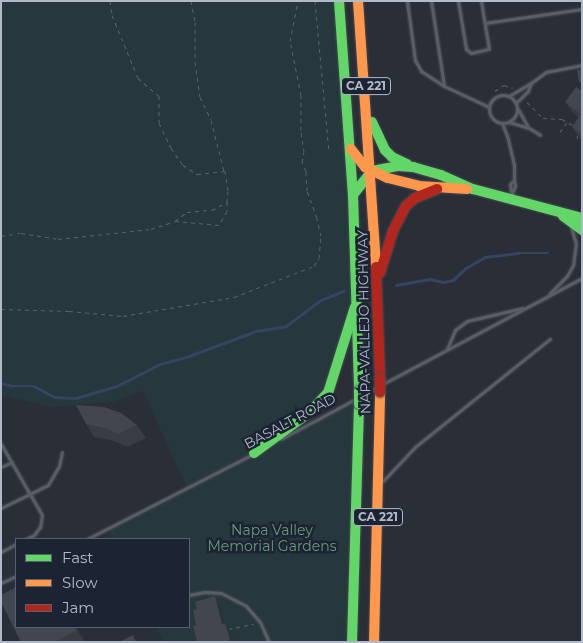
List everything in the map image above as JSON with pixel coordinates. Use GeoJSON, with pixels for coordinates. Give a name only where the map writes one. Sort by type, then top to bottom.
{"type":"FeatureCollection","features":[{"type":"Feature","properties":{"kind":"main road","name":"NAPA-VALLEJO HIGHWAY"},"geometry":{"type":"LineString","coordinates":[[339,1],[351,148],[358,296],[359,404],[352,642]]}},
{"type":"Feature","properties":{"kind":"main road","name":"NAPA-VALLEJO HIGHWAY"},"geometry":{"type":"LineString","coordinates":[[358,1],[372,171],[380,378],[374,642]]}},
{"type":"Feature","properties":{"kind":"main road"},"geometry":{"type":"LineString","coordinates":[[368,110],[379,141],[392,157],[472,189]]}},
{"type":"Feature","properties":{"kind":"main road"},"geometry":{"type":"LineString","coordinates":[[351,148],[359,160],[372,171],[404,182],[511,195],[568,218],[582,230]]}},
{"type":"Feature","properties":{"kind":"main road"},"geometry":{"type":"LineString","coordinates":[[354,195],[372,171],[398,166],[413,167]]}},
{"type":"Feature","properties":{"kind":"main road"},"geometry":{"type":"LineString","coordinates":[[377,282],[393,231],[406,206],[425,192],[451,188]]}},
{"type":"Feature","properties":{"kind":"main road"},"geometry":{"type":"LineString","coordinates":[[553,211],[582,218]]}},
{"type":"Feature","properties":{"kind":"main road"},"geometry":{"type":"LineString","coordinates":[[254,453],[310,412],[328,393],[358,296]]}},
{"type":"Feature","properties":{"kind":"lane"},"geometry":{"type":"LineString","coordinates":[[407,1],[415,60],[421,71],[444,86],[489,107]]}},
{"type":"Feature","properties":{"kind":"lane"},"geometry":{"type":"LineString","coordinates":[[431,1],[444,86]]}},
{"type":"Feature","properties":{"kind":"lane"},"geometry":{"type":"LineString","coordinates":[[458,1],[466,48],[471,53],[489,49],[481,1]]}},
{"type":"Feature","properties":{"kind":"lane"},"geometry":{"type":"LineString","coordinates":[[485,23],[582,9]]}},
{"type":"Feature","properties":{"kind":"lane"},"geometry":{"type":"LineString","coordinates":[[540,136],[528,128],[502,122],[491,116],[489,107],[496,96],[510,96],[546,72],[582,65]]}},
{"type":"Feature","properties":{"kind":"lane"},"geometry":{"type":"LineString","coordinates":[[508,122],[514,118],[516,106],[528,91],[531,83]]}},
{"type":"Feature","properties":{"kind":"lane"},"geometry":{"type":"LineString","coordinates":[[510,96],[528,128]]}},
{"type":"Feature","properties":{"kind":"lane"},"geometry":{"type":"LineString","coordinates":[[502,122],[514,164],[515,186],[511,195]]}},
{"type":"Feature","properties":{"kind":"lane"},"geometry":{"type":"LineString","coordinates":[[545,298],[567,276],[576,254],[575,235],[571,226],[553,211]]}},
{"type":"Feature","properties":{"kind":"lane","name":"BASALT ROAD"},"geometry":{"type":"LineString","coordinates":[[89,538],[254,453],[582,278]]}},
{"type":"Feature","properties":{"kind":"lane"},"geometry":{"type":"LineString","coordinates":[[447,350],[455,330],[467,321],[526,307]]}},
{"type":"Feature","properties":{"kind":"lane"},"geometry":{"type":"LineString","coordinates":[[379,486],[415,447],[550,339]]}},
{"type":"Feature","properties":{"kind":"lane"},"geometry":{"type":"LineString","coordinates":[[1,444],[42,515],[40,527],[34,535],[28,538]]}},
{"type":"Feature","properties":{"kind":"lane"},"geometry":{"type":"LineString","coordinates":[[1,508],[48,485],[58,466],[62,452]]}},
{"type":"Feature","properties":{"kind":"lane"},"geometry":{"type":"LineString","coordinates":[[1,467],[12,462]]}},
{"type":"Feature","properties":{"kind":"lane"},"geometry":{"type":"LineString","coordinates":[[1,552],[15,545]]}},
{"type":"Feature","properties":{"kind":"lane"},"geometry":{"type":"LineString","coordinates":[[1,583],[15,576]]}},
{"type":"Feature","properties":{"kind":"lane"},"geometry":{"type":"LineString","coordinates":[[190,596],[206,592],[221,594],[246,606],[260,622],[269,642]]}},
{"type":"Feature","properties":{"kind":"path"},"geometry":{"type":"LineString","coordinates":[[110,1],[112,15],[138,78],[158,96],[158,122],[171,148],[183,165],[197,174],[225,171]]}},
{"type":"Feature","properties":{"kind":"path"},"geometry":{"type":"LineString","coordinates":[[176,221],[219,225],[227,210],[225,171],[211,120],[200,96],[195,62],[195,22],[191,1]]}},
{"type":"Feature","properties":{"kind":"path"},"geometry":{"type":"LineString","coordinates":[[1,309],[69,310],[123,316],[234,297],[314,266],[319,258],[321,236],[308,191],[306,171],[302,162],[304,152],[300,96],[290,41],[298,1]]}},
{"type":"Feature","properties":{"kind":"path"},"geometry":{"type":"LineString","coordinates":[[315,1],[328,152]]}},
{"type":"Feature","properties":{"kind":"path"},"geometry":{"type":"LineString","coordinates":[[495,91],[504,85],[512,86],[515,90]]}},
{"type":"Feature","properties":{"kind":"path"},"geometry":{"type":"LineString","coordinates":[[525,99],[543,118],[567,121],[574,128]]}},
{"type":"Feature","properties":{"kind":"path"},"geometry":{"type":"LineString","coordinates":[[560,132],[567,121]]}},
{"type":"Feature","properties":{"kind":"path"},"geometry":{"type":"LineString","coordinates":[[577,132],[578,142]]}},
{"type":"Feature","properties":{"kind":"path"},"geometry":{"type":"LineString","coordinates":[[1,236],[21,233],[58,239],[151,229],[176,221],[187,212],[212,210],[227,202]]}},
{"type":"Feature","properties":{"kind":"path"},"geometry":{"type":"LineString","coordinates":[[226,629],[260,622]]}},
{"type":"Feature","properties":{"kind":"green space","name":"Napa Valley Memorial Gardens"},"geometry":{"type":"Polygon","coordinates":[[[1,1],[339,1],[353,195],[349,255],[358,296],[328,393],[258,451],[358,397],[352,642],[163,642],[156,628],[190,628],[190,538],[112,538],[107,529],[187,488],[143,391],[112,402],[51,407],[1,395],[1,1]]]}},
{"type":"Feature","properties":{"kind":"building"},"geometry":{"type":"Polygon","coordinates":[[[582,69],[582,82],[579,82],[577,70],[582,69]]]}},
{"type":"Feature","properties":{"kind":"building"},"geometry":{"type":"Polygon","coordinates":[[[576,87],[582,91],[582,134],[572,127],[581,114],[565,102],[576,87]]]}},
{"type":"Feature","properties":{"kind":"building"},"geometry":{"type":"Polygon","coordinates":[[[76,405],[104,407],[121,413],[137,425],[118,434],[105,428],[86,424],[76,405]]]}},
{"type":"Feature","properties":{"kind":"building"},"geometry":{"type":"Polygon","coordinates":[[[15,588],[15,628],[76,628],[77,630],[54,642],[21,642],[1,602],[1,595],[15,588]]]}},
{"type":"Feature","properties":{"kind":"building"},"geometry":{"type":"Polygon","coordinates":[[[215,596],[222,624],[225,623],[230,640],[226,642],[197,642],[193,626],[196,625],[193,610],[197,609],[195,602],[215,596]]]}},
{"type":"Feature","properties":{"kind":"building"},"geometry":{"type":"Polygon","coordinates":[[[133,635],[136,642],[119,642],[133,635]]]}},
{"type":"Feature","properties":{"kind":"waterway"},"geometry":{"type":"LineString","coordinates":[[396,285],[430,279],[443,282],[453,280],[466,268],[485,257],[519,253],[548,253]]}},
{"type":"Feature","properties":{"kind":"waterway"},"geometry":{"type":"LineString","coordinates":[[1,383],[12,386],[34,386],[55,397],[76,398],[117,386],[160,364],[189,356],[256,331],[286,326],[321,300],[343,291]]}},
{"type":"Feature","properties":{"kind":"traffic: fast"},"geometry":{"type":"LineString","coordinates":[[339,1],[353,195],[359,391]]}},
{"type":"Feature","properties":{"kind":"traffic: fast"},"geometry":{"type":"LineString","coordinates":[[372,122],[385,150],[392,157],[407,164]]}},
{"type":"Feature","properties":{"kind":"traffic: fast"},"geometry":{"type":"LineString","coordinates":[[353,195],[372,171],[398,166],[413,167],[441,175],[473,189],[582,218]]}},
{"type":"Feature","properties":{"kind":"traffic: fast"},"geometry":{"type":"LineString","coordinates":[[563,216],[582,230]]}},
{"type":"Feature","properties":{"kind":"traffic: fast"},"geometry":{"type":"LineString","coordinates":[[254,453],[310,412],[328,393],[355,307]]}},
{"type":"Feature","properties":{"kind":"traffic: fast"},"geometry":{"type":"LineString","coordinates":[[359,391],[359,404]]}},
{"type":"Feature","properties":{"kind":"traffic: fast"},"geometry":{"type":"LineString","coordinates":[[352,642],[359,404]]}},
{"type":"Feature","properties":{"kind":"traffic: slow"},"geometry":{"type":"LineString","coordinates":[[358,1],[376,267]]}},
{"type":"Feature","properties":{"kind":"traffic: slow"},"geometry":{"type":"LineString","coordinates":[[351,149],[365,167],[388,178],[419,186],[467,189]]}},
{"type":"Feature","properties":{"kind":"traffic: slow"},"geometry":{"type":"LineString","coordinates":[[374,642],[380,392]]}},
{"type":"Feature","properties":{"kind":"traffic: jam"},"geometry":{"type":"LineString","coordinates":[[380,273],[393,231],[406,206],[415,198],[437,189]]}},
{"type":"Feature","properties":{"kind":"traffic: jam"},"geometry":{"type":"LineString","coordinates":[[376,267],[380,378]]}},
{"type":"Feature","properties":{"kind":"traffic: jam"},"geometry":{"type":"LineString","coordinates":[[380,378],[380,392]]}}]}
